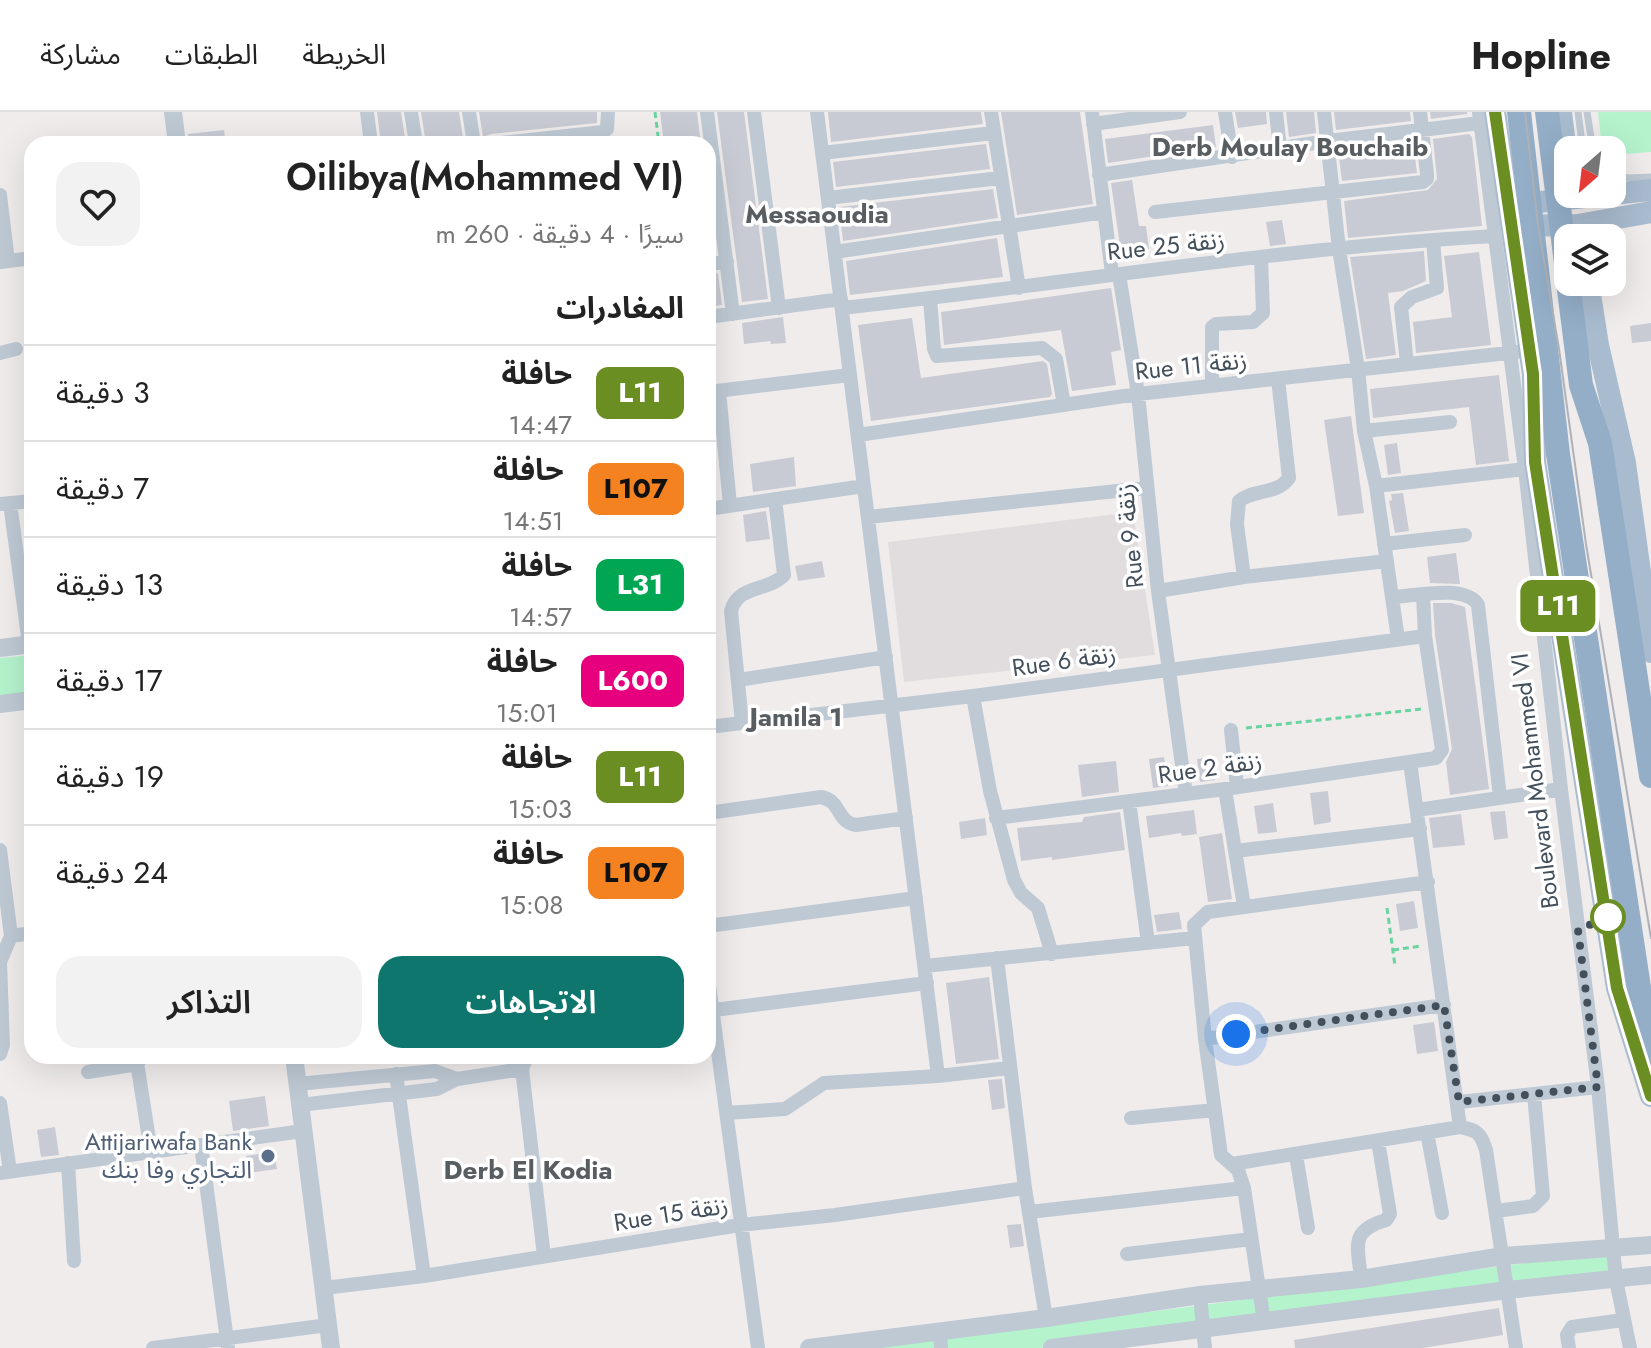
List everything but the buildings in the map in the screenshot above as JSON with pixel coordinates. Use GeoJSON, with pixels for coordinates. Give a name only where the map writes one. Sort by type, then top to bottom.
{"type":"FeatureCollection","features":[{"type":"Feature","properties":{"kind":"highway"},"geometry":{"type":"LineString","coordinates":[[1519,112],[1558,454],[1651,1066]]}},
{"type":"Feature","properties":{"kind":"highway"},"geometry":{"type":"LineString","coordinates":[[1547,112],[1561,224]]}},
{"type":"Feature","properties":{"kind":"highway"},"geometry":{"type":"LineString","coordinates":[[1570,296],[1581,385],[1600,443],[1651,776]]}},
{"type":"Feature","properties":{"kind":"main road"},"geometry":{"type":"LineString","coordinates":[[1561,112],[1564,136]]}},
{"type":"Feature","properties":{"kind":"main road","name":"Boulevard Mohammed VI"},"geometry":{"type":"LineString","coordinates":[[1485,116],[1504,223],[1520,352],[1535,391],[1535,462],[1617,988],[1651,1096]]}},
{"type":"Feature","properties":{"kind":"main road"},"geometry":{"type":"LineString","coordinates":[[1626,192],[1651,190]]}},
{"type":"Feature","properties":{"kind":"main road"},"geometry":{"type":"LineString","coordinates":[[1504,223],[1554,203]]}},
{"type":"Feature","properties":{"kind":"main road"},"geometry":{"type":"LineString","coordinates":[[1608,224],[1651,212]]}},
{"type":"Feature","properties":{"kind":"main road"},"geometry":{"type":"LineString","coordinates":[[1504,223],[1554,229]]}},
{"type":"Feature","properties":{"kind":"main road"},"geometry":{"type":"LineString","coordinates":[[1590,296],[1598,345],[1623,452],[1651,652]]}},
{"type":"Feature","properties":{"kind":"street"},"geometry":{"type":"LineString","coordinates":[[173,112],[176,136]]}},
{"type":"Feature","properties":{"kind":"street"},"geometry":{"type":"LineString","coordinates":[[367,112],[370,136]]}},
{"type":"Feature","properties":{"kind":"street"},"geometry":{"type":"LineString","coordinates":[[411,112],[415,136]]}},
{"type":"Feature","properties":{"kind":"street"},"geometry":{"type":"LineString","coordinates":[[469,112],[473,136]]}},
{"type":"Feature","properties":{"kind":"street"},"geometry":{"type":"LineString","coordinates":[[566,136],[603,132],[607,129],[608,112]]}},
{"type":"Feature","properties":{"kind":"street"},"geometry":{"type":"LineString","coordinates":[[707,112],[709,136]]}},
{"type":"Feature","properties":{"kind":"street"},"geometry":{"type":"LineString","coordinates":[[754,112],[779,308]]}},
{"type":"Feature","properties":{"kind":"street"},"geometry":{"type":"LineString","coordinates":[[817,112],[938,1076]]}},
{"type":"Feature","properties":{"kind":"street"},"geometry":{"type":"LineString","coordinates":[[991,112],[1019,288]]}},
{"type":"Feature","properties":{"kind":"street"},"geometry":{"type":"LineString","coordinates":[[1092,118],[1180,112]]}},
{"type":"Feature","properties":{"kind":"street"},"geometry":{"type":"LineString","coordinates":[[1225,112],[1232,157]]}},
{"type":"Feature","properties":{"kind":"street"},"geometry":{"type":"LineString","coordinates":[[1276,112],[1280,149]]}},
{"type":"Feature","properties":{"kind":"street"},"geometry":{"type":"LineString","coordinates":[[1324,112],[1364,431],[1376,486],[1398,639]]}},
{"type":"Feature","properties":{"kind":"street"},"geometry":{"type":"LineString","coordinates":[[1155,212],[1423,182],[1427,174],[1420,112]]}},
{"type":"Feature","properties":{"kind":"street"},"geometry":{"type":"LineString","coordinates":[[1099,175],[1422,130],[1485,116]]}},
{"type":"Feature","properties":{"kind":"street","name":"Boulevard Mohammed VI"},"geometry":{"type":"LineString","coordinates":[[1485,116],[1504,223]]}},
{"type":"Feature","properties":{"kind":"street","name":"Rue 9 زنقة"},"geometry":{"type":"LineString","coordinates":[[1092,118],[1104,212],[1138,394],[1158,591],[1186,794]]}},
{"type":"Feature","properties":{"kind":"street"},"geometry":{"type":"LineString","coordinates":[[822,153],[993,133]]}},
{"type":"Feature","properties":{"kind":"street"},"geometry":{"type":"LineString","coordinates":[[828,198],[1000,178]]}},
{"type":"Feature","properties":{"kind":"street"},"geometry":{"type":"LineString","coordinates":[[0,195],[4,261],[24,259]]}},
{"type":"Feature","properties":{"kind":"street"},"geometry":{"type":"LineString","coordinates":[[835,252],[1104,212]]}},
{"type":"Feature","properties":{"kind":"street","name":"Rue 25 زنقة"},"geometry":{"type":"LineString","coordinates":[[716,316],[841,303],[930,299],[1116,274],[1433,240],[1504,223]]}},
{"type":"Feature","properties":{"kind":"street"},"geometry":{"type":"LineString","coordinates":[[716,226],[727,262],[733,314]]}},
{"type":"Feature","properties":{"kind":"street"},"geometry":{"type":"LineString","coordinates":[[1407,364],[1401,307],[1412,297],[1437,288],[1433,240]]}},
{"type":"Feature","properties":{"kind":"street"},"geometry":{"type":"LineString","coordinates":[[1212,385],[1212,327],[1216,324],[1253,322],[1263,313],[1261,258]]}},
{"type":"Feature","properties":{"kind":"street"},"geometry":{"type":"LineString","coordinates":[[716,263],[727,262]]}},
{"type":"Feature","properties":{"kind":"street"},"geometry":{"type":"LineString","coordinates":[[930,299],[937,356],[1042,348],[1056,359],[1064,405]]}},
{"type":"Feature","properties":{"kind":"street"},"geometry":{"type":"LineString","coordinates":[[0,353],[16,349]]}},
{"type":"Feature","properties":{"kind":"street","name":"Boulevard Mohammed VI"},"geometry":{"type":"LineString","coordinates":[[1520,352],[1525,469],[1598,1087],[1616,1280],[1630,1348]]}},
{"type":"Feature","properties":{"kind":"street","name":"Rue 11 زنقة"},"geometry":{"type":"LineString","coordinates":[[858,435],[1138,394],[1520,352]]}},
{"type":"Feature","properties":{"kind":"street"},"geometry":{"type":"LineString","coordinates":[[716,392],[850,375]]}},
{"type":"Feature","properties":{"kind":"street"},"geometry":{"type":"LineString","coordinates":[[1244,577],[1237,524],[1239,501],[1245,496],[1281,487],[1289,478],[1278,379]]}},
{"type":"Feature","properties":{"kind":"street"},"geometry":{"type":"LineString","coordinates":[[716,406],[730,505]]}},
{"type":"Feature","properties":{"kind":"street"},"geometry":{"type":"LineString","coordinates":[[1364,431],[1450,422]]}},
{"type":"Feature","properties":{"kind":"street"},"geometry":{"type":"LineString","coordinates":[[1376,486],[1525,469]]}},
{"type":"Feature","properties":{"kind":"street"},"geometry":{"type":"LineString","coordinates":[[716,508],[864,486]]}},
{"type":"Feature","properties":{"kind":"street"},"geometry":{"type":"LineString","coordinates":[[868,517],[1146,488]]}},
{"type":"Feature","properties":{"kind":"street"},"geometry":{"type":"LineString","coordinates":[[742,723],[731,611],[734,600],[740,594],[778,582],[784,575],[775,499]]}},
{"type":"Feature","properties":{"kind":"street"},"geometry":{"type":"LineString","coordinates":[[5,503],[24,610]]}},
{"type":"Feature","properties":{"kind":"street"},"geometry":{"type":"LineString","coordinates":[[1384,544],[1465,535]]}},
{"type":"Feature","properties":{"kind":"street"},"geometry":{"type":"LineString","coordinates":[[1158,591],[1244,577],[1387,561]]}},
{"type":"Feature","properties":{"kind":"street"},"geometry":{"type":"LineString","coordinates":[[1393,597],[1463,593],[1474,598],[1478,605],[1500,797]]}},
{"type":"Feature","properties":{"kind":"street"},"geometry":{"type":"LineString","coordinates":[[1423,595],[1425,636],[1436,707]]}},
{"type":"Feature","properties":{"kind":"street","name":"Rue 6 زنقة"},"geometry":{"type":"LineString","coordinates":[[716,726],[973,696],[1425,636]]}},
{"type":"Feature","properties":{"kind":"street"},"geometry":{"type":"LineString","coordinates":[[0,648],[24,645]]}},
{"type":"Feature","properties":{"kind":"street"},"geometry":{"type":"LineString","coordinates":[[738,680],[886,657]]}},
{"type":"Feature","properties":{"kind":"street"},"geometry":{"type":"LineString","coordinates":[[973,696],[996,818],[1014,880],[1021,893],[1038,908],[1052,954]]}},
{"type":"Feature","properties":{"kind":"street"},"geometry":{"type":"LineString","coordinates":[[0,704],[24,701]]}},
{"type":"Feature","properties":{"kind":"street","name":"Rue 2 زنقة"},"geometry":{"type":"LineString","coordinates":[[996,818],[1429,760],[1439,757],[1442,750],[1436,707]]}},
{"type":"Feature","properties":{"kind":"street"},"geometry":{"type":"LineString","coordinates":[[1231,730],[1235,851],[1244,906]]}},
{"type":"Feature","properties":{"kind":"street"},"geometry":{"type":"LineString","coordinates":[[1410,762],[1459,1102],[1460,1127]]}},
{"type":"Feature","properties":{"kind":"street"},"geometry":{"type":"LineString","coordinates":[[1417,810],[1561,789]]}},
{"type":"Feature","properties":{"kind":"street"},"geometry":{"type":"LineString","coordinates":[[716,812],[821,797],[831,798],[837,804],[842,820],[848,824],[906,818]]}},
{"type":"Feature","properties":{"kind":"street"},"geometry":{"type":"LineString","coordinates":[[1129,801],[1148,943]]}},
{"type":"Feature","properties":{"kind":"street"},"geometry":{"type":"LineString","coordinates":[[1235,851],[1420,829]]}},
{"type":"Feature","properties":{"kind":"street"},"geometry":{"type":"LineString","coordinates":[[0,850],[11,936],[0,962],[3,1045],[0,1054]]}},
{"type":"Feature","properties":{"kind":"street"},"geometry":{"type":"LineString","coordinates":[[1264,1322],[1244,1188],[1240,1174],[1221,1155],[1194,925],[1208,912],[1428,882]]}},
{"type":"Feature","properties":{"kind":"street"},"geometry":{"type":"LineString","coordinates":[[716,925],[916,898]]}},
{"type":"Feature","properties":{"kind":"street"},"geometry":{"type":"LineString","coordinates":[[11,936],[24,934]]}},
{"type":"Feature","properties":{"kind":"street"},"geometry":{"type":"LineString","coordinates":[[925,966],[1194,938]]}},
{"type":"Feature","properties":{"kind":"street"},"geometry":{"type":"LineString","coordinates":[[997,958],[1025,1188],[1046,1318]]}},
{"type":"Feature","properties":{"kind":"street"},"geometry":{"type":"LineString","coordinates":[[716,1010],[927,983]]}},
{"type":"Feature","properties":{"kind":"street"},"geometry":{"type":"LineString","coordinates":[[1205,1039],[1444,1005]]}},
{"type":"Feature","properties":{"kind":"street"},"geometry":{"type":"LineString","coordinates":[[716,1027],[758,1348]]}},
{"type":"Feature","properties":{"kind":"street"},"geometry":{"type":"LineString","coordinates":[[88,1072],[121,1064]]}},
{"type":"Feature","properties":{"kind":"street"},"geometry":{"type":"LineString","coordinates":[[138,1064],[151,1152]]}},
{"type":"Feature","properties":{"kind":"street"},"geometry":{"type":"LineString","coordinates":[[295,1064],[331,1348]]}},
{"type":"Feature","properties":{"kind":"street"},"geometry":{"type":"LineString","coordinates":[[424,1064],[427,1090]]}},
{"type":"Feature","properties":{"kind":"street"},"geometry":{"type":"LineString","coordinates":[[300,1105],[437,1089],[457,1079],[516,1064]]}},
{"type":"Feature","properties":{"kind":"street"},"geometry":{"type":"LineString","coordinates":[[524,1064],[544,1256]]}},
{"type":"Feature","properties":{"kind":"street"},"geometry":{"type":"LineString","coordinates":[[726,1113],[785,1109],[824,1083],[1009,1068]]}},
{"type":"Feature","properties":{"kind":"street"},"geometry":{"type":"LineString","coordinates":[[297,1084],[435,1071],[457,1079]]}},
{"type":"Feature","properties":{"kind":"street"},"geometry":{"type":"LineString","coordinates":[[396,1074],[424,1276]]}},
{"type":"Feature","properties":{"kind":"street"},"geometry":{"type":"LineString","coordinates":[[1459,1102],[1598,1087]]}},
{"type":"Feature","properties":{"kind":"street"},"geometry":{"type":"LineString","coordinates":[[1496,1211],[1533,1206],[1543,1196],[1534,1094]]}},
{"type":"Feature","properties":{"kind":"street"},"geometry":{"type":"LineString","coordinates":[[0,1103],[5,1172],[303,1131]]}},
{"type":"Feature","properties":{"kind":"street"},"geometry":{"type":"LineString","coordinates":[[1131,1118],[1215,1110]]}},
{"type":"Feature","properties":{"kind":"street"},"geometry":{"type":"LineString","coordinates":[[1232,1164],[1460,1127],[1479,1133],[1486,1150],[1516,1348]]}},
{"type":"Feature","properties":{"kind":"street"},"geometry":{"type":"LineString","coordinates":[[1427,1132],[1442,1213]]}},
{"type":"Feature","properties":{"kind":"street"},"geometry":{"type":"LineString","coordinates":[[1361,1279],[1360,1235],[1369,1225],[1388,1219],[1390,1214],[1378,1141]]}},
{"type":"Feature","properties":{"kind":"street"},"geometry":{"type":"LineString","coordinates":[[201,1145],[227,1343]]}},
{"type":"Feature","properties":{"kind":"street"},"geometry":{"type":"LineString","coordinates":[[1296,1155],[1308,1228]]}},
{"type":"Feature","properties":{"kind":"street"},"geometry":{"type":"LineString","coordinates":[[68,1163],[74,1261]]}},
{"type":"Feature","properties":{"kind":"street","name":"Rue 15 زنقة"},"geometry":{"type":"LineString","coordinates":[[324,1288],[424,1276],[740,1225],[1025,1188]]}},
{"type":"Feature","properties":{"kind":"street"},"geometry":{"type":"LineString","coordinates":[[1029,1212],[1244,1188]]}},
{"type":"Feature","properties":{"kind":"street"},"geometry":{"type":"LineString","coordinates":[[1127,1254],[1251,1239]]}},
{"type":"Feature","properties":{"kind":"street"},"geometry":{"type":"LineString","coordinates":[[809,1348],[941,1340],[1046,1318],[1200,1295],[1361,1279],[1503,1256],[1644,1246]]}},
{"type":"Feature","properties":{"kind":"street"},"geometry":{"type":"LineString","coordinates":[[1052,1348],[1204,1339],[1264,1322],[1648,1275]]}},
{"type":"Feature","properties":{"kind":"street"},"geometry":{"type":"LineString","coordinates":[[1200,1295],[1204,1339]]}},
{"type":"Feature","properties":{"kind":"street"},"geometry":{"type":"LineString","coordinates":[[1569,1348],[1567,1335],[1572,1327],[1623,1320]]}},
{"type":"Feature","properties":{"kind":"street"},"geometry":{"type":"LineString","coordinates":[[153,1348],[227,1343],[328,1325]]}},
{"type":"Feature","properties":{"kind":"lane"},"geometry":{"type":"LineString","coordinates":[[1578,112],[1581,136]]}},
{"type":"Feature","properties":{"kind":"lane"},"geometry":{"type":"LineString","coordinates":[[1587,112],[1591,136]]}},
{"type":"Feature","properties":{"kind":"lane"},"geometry":{"type":"LineString","coordinates":[[1626,177],[1651,177]]}},
{"type":"Feature","properties":{"kind":"lane"},"geometry":{"type":"LineString","coordinates":[[1626,185],[1651,183]]}},
{"type":"Feature","properties":{"kind":"path"},"geometry":{"type":"LineString","coordinates":[[655,112],[658,136]]}},
{"type":"Feature","properties":{"kind":"path"},"geometry":{"type":"LineString","coordinates":[[1231,730],[1436,707]]}},
{"type":"Feature","properties":{"kind":"path"},"geometry":{"type":"LineString","coordinates":[[1387,908],[1395,966]]}},
{"type":"Feature","properties":{"kind":"path"},"geometry":{"type":"LineString","coordinates":[[1393,950],[1436,944]]}},
{"type":"Feature","properties":{"kind":"shaded area"},"geometry":{"type":"Polygon","coordinates":[[[1133,512],[1155,655],[904,682],[888,542],[1133,512]]]}},
{"type":"Feature","properties":{"kind":"green space"},"geometry":{"type":"Polygon","coordinates":[[[1598,112],[1651,112],[1651,152],[1626,154],[1626,136],[1601,136],[1598,112]]]}},
{"type":"Feature","properties":{"kind":"green space"},"geometry":{"type":"Polygon","coordinates":[[[24,656],[24,696],[0,699],[0,658],[24,656]]]}},
{"type":"Feature","properties":{"kind":"green space"},"geometry":{"type":"Polygon","coordinates":[[[1619,1251],[1623,1271],[1039,1348],[872,1348],[1619,1251]]]}},
{"type":"Feature","properties":{"kind":"tram line"},"geometry":{"type":"LineString","coordinates":[[1525,112],[1538,225],[1586,544],[1651,938]]}},
{"type":"Feature","properties":{"kind":"bus line","name":"L11"},"geometry":{"type":"LineString","coordinates":[[1495,112],[1533,374],[1535,462],[1617,988],[1651,1096]]}},
{"type":"Feature","properties":{"kind":"place","name":"Attijariwafa Bank التجاري وفا بنك"},"geometry":{"type":"Point","coordinates":[268,1156]}},
{"type":"Feature","properties":{"kind":"district","name":"Derb Moulay Bouchaib"},"geometry":{"type":"Point","coordinates":[1290,147]}},
{"type":"Feature","properties":{"kind":"district","name":"Messaoudia"},"geometry":{"type":"Point","coordinates":[817,214]}},
{"type":"Feature","properties":{"kind":"district","name":"Jamila 1"},"geometry":{"type":"Point","coordinates":[796,717]}},
{"type":"Feature","properties":{"kind":"district","name":"Derb El Kodia"},"geometry":{"type":"Point","coordinates":[528,1170]}},
{"type":"Feature","properties":{"kind":"route"},"geometry":{"type":"LineString","coordinates":[[1236,1034],[1444,1005],[1459,1102],[1598,1087],[1578,930],[1608,917]]}}]}
